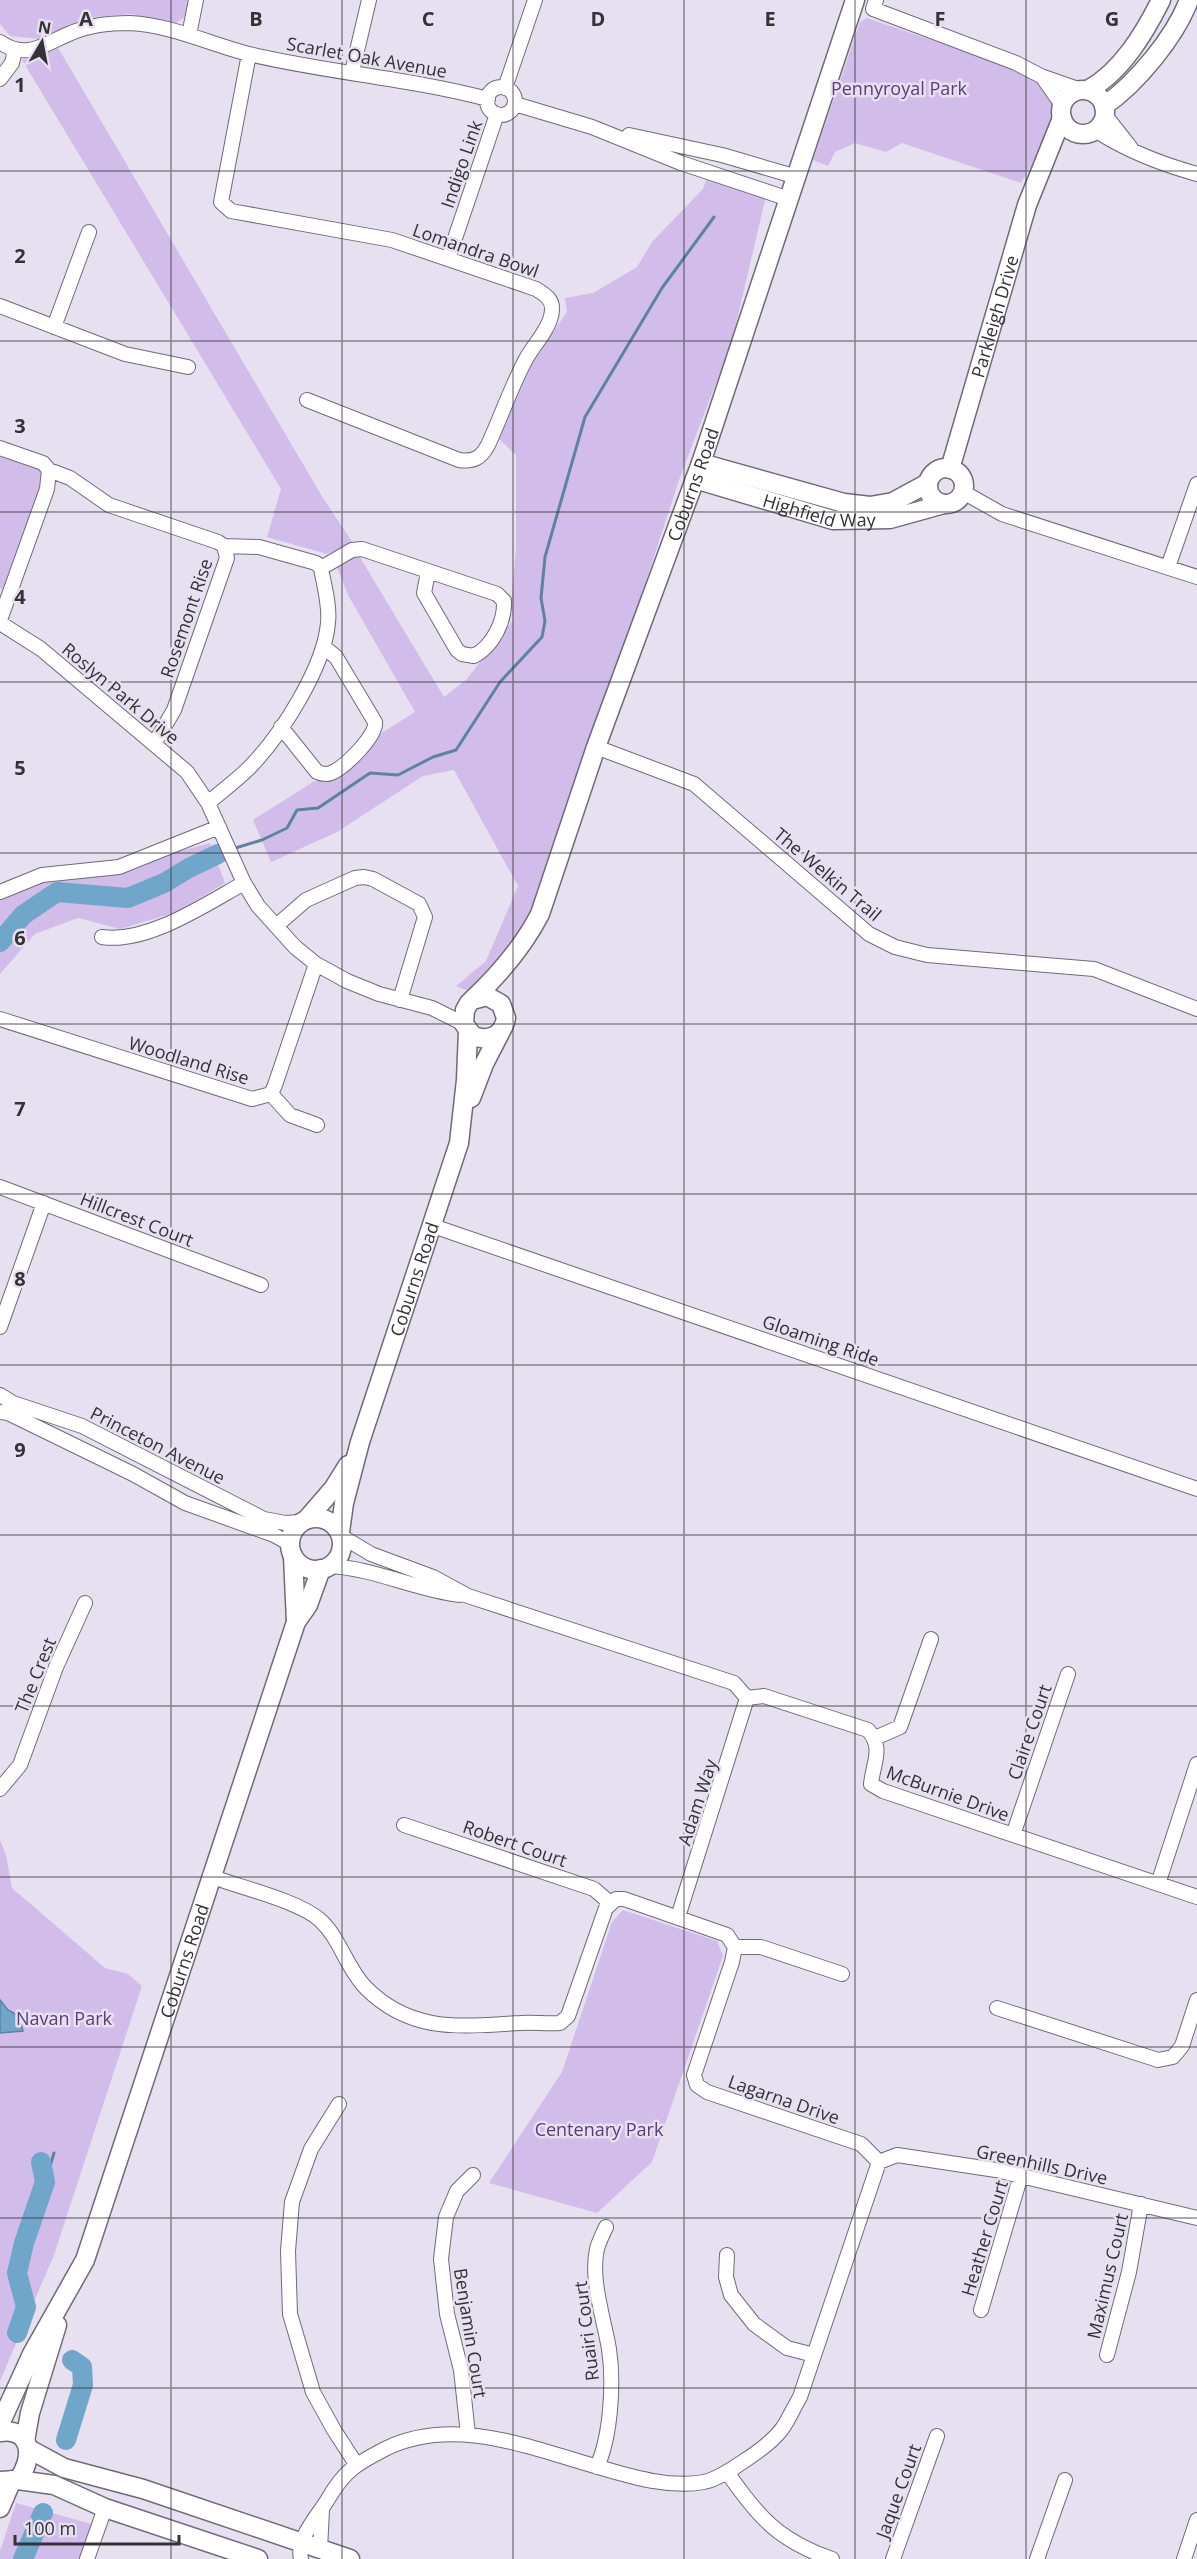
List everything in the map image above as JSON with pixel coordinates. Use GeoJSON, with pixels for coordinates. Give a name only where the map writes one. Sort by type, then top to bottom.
{"type":"FeatureCollection","features":[{"type":"Feature","properties":{"kind":"street"},"geometry":{"type":"LineString","coordinates":[[189,35],[196,0]]}},
{"type":"Feature","properties":{"kind":"street"},"geometry":{"type":"LineString","coordinates":[[352,72],[369,0]]}},
{"type":"Feature","properties":{"kind":"street"},"geometry":{"type":"LineString","coordinates":[[505,88],[535,0]]}},
{"type":"Feature","properties":{"kind":"street","name":"Coburns Road"},"geometry":{"type":"LineString","coordinates":[[470,1002],[511,960],[527,939],[540,914],[596,747],[698,471],[855,0]]}},
{"type":"Feature","properties":{"kind":"street"},"geometry":{"type":"LineString","coordinates":[[1062,112],[1069,95],[1084,90],[1113,71],[1136,42],[1161,0]]}},
{"type":"Feature","properties":{"kind":"street","name":"Parkleigh Drive"},"geometry":{"type":"LineString","coordinates":[[1043,164],[1097,121],[1156,54],[1174,29],[1189,0]]}},
{"type":"Feature","properties":{"kind":"street"},"geometry":{"type":"LineString","coordinates":[[874,5],[1016,63],[1041,76],[1098,96],[1097,121]]}},
{"type":"Feature","properties":{"kind":"street","name":"Scarlet Oak Avenue"},"geometry":{"type":"LineString","coordinates":[[15,50],[38,50],[77,30],[113,24],[144,24],[249,54],[434,86],[488,99]]}},
{"type":"Feature","properties":{"kind":"street"},"geometry":{"type":"LineString","coordinates":[[0,42],[15,50],[12,63],[0,79]]}},
{"type":"Feature","properties":{"kind":"street","name":"Lomandra Bowl"},"geometry":{"type":"LineString","coordinates":[[249,54],[221,202],[231,211],[392,240],[536,289],[552,304],[552,312],[546,327],[526,359],[491,439],[481,456],[468,461],[459,460],[308,400]]}},
{"type":"Feature","properties":{"kind":"street"},"geometry":{"type":"LineString","coordinates":[[1041,76],[1071,129],[1097,121]]}},
{"type":"Feature","properties":{"kind":"street"},"geometry":{"type":"LineString","coordinates":[[496,88],[505,88],[513,94],[515,104],[510,112],[497,114],[490,110],[488,99],[496,88]]}},
{"type":"Feature","properties":{"kind":"street"},"geometry":{"type":"LineString","coordinates":[[515,104],[592,127],[722,155],[797,177]]}},
{"type":"Feature","properties":{"kind":"street","name":"Parkleigh Drive"},"geometry":{"type":"LineString","coordinates":[[950,469],[1027,206],[1060,128],[1062,112]]}},
{"type":"Feature","properties":{"kind":"street","name":"Indigo Link"},"geometry":{"type":"LineString","coordinates":[[448,258],[497,114]]}},
{"type":"Feature","properties":{"kind":"street"},"geometry":{"type":"LineString","coordinates":[[1097,121],[1135,152],[1160,163],[1197,174]]}},
{"type":"Feature","properties":{"kind":"street"},"geometry":{"type":"LineString","coordinates":[[592,127],[681,163],[789,199]]}},
{"type":"Feature","properties":{"kind":"street"},"geometry":{"type":"LineString","coordinates":[[54,327],[89,232]]}},
{"type":"Feature","properties":{"kind":"street"},"geometry":{"type":"LineString","coordinates":[[0,306],[125,354],[188,367]]}},
{"type":"Feature","properties":{"kind":"street","name":"Rosemont Rise"},"geometry":{"type":"LineString","coordinates":[[0,448],[43,463],[49,470],[70,478],[109,505],[224,546],[227,558],[174,710],[154,744]]}},
{"type":"Feature","properties":{"kind":"street"},"geometry":{"type":"LineString","coordinates":[[963,492],[955,501],[944,504],[933,499],[929,494],[928,483],[934,473],[950,469],[960,476],[963,492],[1002,514],[1197,577]]}},
{"type":"Feature","properties":{"kind":"street"},"geometry":{"type":"LineString","coordinates":[[0,622],[47,489],[49,470]]}},
{"type":"Feature","properties":{"kind":"street","name":"Highfield Way"},"geometry":{"type":"LineString","coordinates":[[698,471],[844,503],[870,506],[893,502],[928,483]]}},
{"type":"Feature","properties":{"kind":"street","name":"Highfield Way"},"geometry":{"type":"LineString","coordinates":[[698,471],[833,520],[890,519],[944,504]]}},
{"type":"Feature","properties":{"kind":"street"},"geometry":{"type":"LineString","coordinates":[[1168,567],[1197,484]]}},
{"type":"Feature","properties":{"kind":"street"},"geometry":{"type":"LineString","coordinates":[[208,803],[251,766],[281,727],[305,690],[324,647],[329,621],[321,568],[316,563],[260,547],[224,546]]}},
{"type":"Feature","properties":{"kind":"street"},"geometry":{"type":"LineString","coordinates":[[321,568],[352,550],[362,549],[497,594],[504,601],[504,619],[478,654],[469,656],[457,650],[424,593],[428,572]]}},
{"type":"Feature","properties":{"kind":"street","name":"Roslyn Park Drive"},"geometry":{"type":"LineString","coordinates":[[0,622],[41,649],[187,772],[208,803],[244,883],[258,906],[295,946],[316,964],[347,981],[400,1000],[432,1008],[455,1008],[470,1002]]}},
{"type":"Feature","properties":{"kind":"street"},"geometry":{"type":"LineString","coordinates":[[281,727],[317,772],[324,775],[333,772],[371,739],[376,729],[375,722],[336,657],[324,647]]}},
{"type":"Feature","properties":{"kind":"street","name":"The Welkin Trail"},"geometry":{"type":"LineString","coordinates":[[596,747],[694,784],[869,934],[895,948],[927,955],[1094,969],[1197,1009]]}},
{"type":"Feature","properties":{"kind":"street"},"geometry":{"type":"LineString","coordinates":[[0,892],[42,875],[118,867],[219,827]]}},
{"type":"Feature","properties":{"kind":"street"},"geometry":{"type":"LineString","coordinates":[[276,926],[306,900],[355,878],[373,879],[419,904],[425,917],[400,1000]]}},
{"type":"Feature","properties":{"kind":"street"},"geometry":{"type":"LineString","coordinates":[[102,937],[124,937],[166,925],[244,883]]}},
{"type":"Feature","properties":{"kind":"street","name":"Coburns Road"},"geometry":{"type":"LineString","coordinates":[[505,1011],[502,990],[511,960]]}},
{"type":"Feature","properties":{"kind":"street","name":"Woodland Rise"},"geometry":{"type":"LineString","coordinates":[[0,1019],[252,1099],[271,1094],[316,964]]}},
{"type":"Feature","properties":{"kind":"street"},"geometry":{"type":"LineString","coordinates":[[487,996],[495,998],[505,1011],[506,1018],[501,1032],[481,1039],[466,1028],[463,1017],[470,1002],[487,996]]}},
{"type":"Feature","properties":{"kind":"street","name":"Roslyn Park Drive"},"geometry":{"type":"LineString","coordinates":[[432,1008],[466,1028]]}},
{"type":"Feature","properties":{"kind":"street","name":"Coburns Road"},"geometry":{"type":"LineString","coordinates":[[340,1534],[344,1503],[360,1442],[459,1143],[463,1116],[466,1028]]}},
{"type":"Feature","properties":{"kind":"street","name":"Coburns Road"},"geometry":{"type":"LineString","coordinates":[[463,1116],[484,1064],[501,1032]]}},
{"type":"Feature","properties":{"kind":"street"},"geometry":{"type":"LineString","coordinates":[[271,1094],[290,1115],[317,1125]]}},
{"type":"Feature","properties":{"kind":"street","name":"Hillcrest Court"},"geometry":{"type":"LineString","coordinates":[[0,1187],[261,1285]]}},
{"type":"Feature","properties":{"kind":"street"},"geometry":{"type":"LineString","coordinates":[[0,1327],[44,1203]]}},
{"type":"Feature","properties":{"kind":"street","name":"Gloaming Ride"},"geometry":{"type":"LineString","coordinates":[[433,1226],[1197,1489]]}},
{"type":"Feature","properties":{"kind":"street","name":"Princeton Avenue"},"geometry":{"type":"LineString","coordinates":[[0,1395],[13,1403],[82,1426],[264,1519],[285,1523],[304,1521]]}},
{"type":"Feature","properties":{"kind":"street","name":"Princeton Avenue"},"geometry":{"type":"LineString","coordinates":[[0,1412],[8,1413],[133,1474],[185,1503],[274,1535],[292,1550]]}},
{"type":"Feature","properties":{"kind":"street","name":"Coburns Road"},"geometry":{"type":"LineString","coordinates":[[304,1521],[339,1481],[360,1442]]}},
{"type":"Feature","properties":{"kind":"street"},"geometry":{"type":"LineString","coordinates":[[468,1596],[435,1592],[349,1567],[305,1567],[292,1550],[293,1532],[304,1521],[322,1518],[335,1526],[340,1534],[371,1554],[433,1577],[468,1596],[734,1683],[747,1698],[764,1696],[868,1730],[875,1738],[900,1727],[931,1639]]}},
{"type":"Feature","properties":{"kind":"street"},"geometry":{"type":"LineString","coordinates":[[325,1568],[340,1553],[340,1534]]}},
{"type":"Feature","properties":{"kind":"street","name":"Coburns Road"},"geometry":{"type":"LineString","coordinates":[[292,1550],[296,1622]]}},
{"type":"Feature","properties":{"kind":"street","name":"Coburns Road"},"geometry":{"type":"LineString","coordinates":[[0,2424],[32,2354],[85,2260],[118,2165],[210,1876],[296,1622],[308,1605],[325,1568]]}},
{"type":"Feature","properties":{"kind":"street","name":"The Crest"},"geometry":{"type":"LineString","coordinates":[[0,1789],[20,1765],[56,1667],[85,1603]]}},
{"type":"Feature","properties":{"kind":"street","name":"Claire Court"},"geometry":{"type":"LineString","coordinates":[[1013,1835],[1068,1674]]}},
{"type":"Feature","properties":{"kind":"street","name":"Adam Way"},"geometry":{"type":"LineString","coordinates":[[678,1917],[747,1698]]}},
{"type":"Feature","properties":{"kind":"street","name":"McBurnie Drive"},"geometry":{"type":"LineString","coordinates":[[875,1738],[877,1754],[871,1784],[882,1791],[1197,1897]]}},
{"type":"Feature","properties":{"kind":"street"},"geometry":{"type":"LineString","coordinates":[[1158,1884],[1197,1764]]}},
{"type":"Feature","properties":{"kind":"street","name":"Robert Court"},"geometry":{"type":"LineString","coordinates":[[404,1825],[594,1889],[610,1902]]}},
{"type":"Feature","properties":{"kind":"street"},"geometry":{"type":"LineString","coordinates":[[210,1876],[296,1906],[320,1920],[365,1987],[393,2009],[435,2024],[468,2027],[522,2022],[561,2023],[568,2016],[606,1908],[610,1902],[624,1899],[727,1935],[735,1947],[761,1947],[842,1974]]}},
{"type":"Feature","properties":{"kind":"street","name":"Lagarna Drive"},"geometry":{"type":"LineString","coordinates":[[735,1947],[694,2075],[697,2085],[707,2092],[861,2144],[879,2162]]}},
{"type":"Feature","properties":{"kind":"street"},"geometry":{"type":"LineString","coordinates":[[997,2008],[1158,2060],[1173,2057],[1182,2046],[1197,2000]]}},
{"type":"Feature","properties":{"kind":"street"},"geometry":{"type":"LineString","coordinates":[[339,2104],[311,2149],[292,2202],[288,2251],[290,2314],[313,2392],[356,2464]]}},
{"type":"Feature","properties":{"kind":"street","name":"Greenhills Drive"},"geometry":{"type":"LineString","coordinates":[[879,2162],[897,2155],[1021,2175],[1197,2218]]}},
{"type":"Feature","properties":{"kind":"street"},"geometry":{"type":"LineString","coordinates":[[301,2551],[339,2479],[356,2464],[400,2442],[431,2435],[468,2434],[498,2439],[640,2480],[671,2482],[704,2482],[727,2472],[761,2450],[782,2429],[800,2397],[879,2162]]}},
{"type":"Feature","properties":{"kind":"street","name":"Benjamin Court"},"geometry":{"type":"LineString","coordinates":[[468,2434],[461,2370],[447,2314],[441,2259],[446,2217],[457,2191],[473,2175]]}},
{"type":"Feature","properties":{"kind":"street","name":"Heather Court"},"geometry":{"type":"LineString","coordinates":[[981,2310],[1021,2175]]}},
{"type":"Feature","properties":{"kind":"street","name":"Maximus Court"},"geometry":{"type":"LineString","coordinates":[[1107,2355],[1129,2272],[1141,2204]]}},
{"type":"Feature","properties":{"kind":"street","name":"Ruairi Court"},"geometry":{"type":"LineString","coordinates":[[597,2467],[602,2456],[611,2397],[609,2351],[596,2283],[597,2249],[606,2228]]}},
{"type":"Feature","properties":{"kind":"street"},"geometry":{"type":"LineString","coordinates":[[727,2255],[726,2277],[731,2295],[754,2324],[787,2348],[814,2355]]}},
{"type":"Feature","properties":{"kind":"street","name":"Coburns Road"},"geometry":{"type":"LineString","coordinates":[[10,2480],[28,2465],[30,2413],[66,2297]]}},
{"type":"Feature","properties":{"kind":"street"},"geometry":{"type":"LineString","coordinates":[[0,2432],[12,2432],[27,2445],[64,2468],[176,2500],[301,2551],[320,2549],[350,2559]]}},
{"type":"Feature","properties":{"kind":"street","name":"Jaque Court"},"geometry":{"type":"LineString","coordinates":[[893,2559],[937,2436]]}},
{"type":"Feature","properties":{"kind":"street"},"geometry":{"type":"LineString","coordinates":[[727,2472],[751,2507],[786,2539],[832,2559]]}},
{"type":"Feature","properties":{"kind":"street"},"geometry":{"type":"LineString","coordinates":[[0,2508],[10,2480],[54,2485],[105,2508],[258,2559]]}},
{"type":"Feature","properties":{"kind":"street"},"geometry":{"type":"LineString","coordinates":[[1037,2559],[1065,2480]]}},
{"type":"Feature","properties":{"kind":"street"},"geometry":{"type":"LineString","coordinates":[[176,2500],[199,2514],[236,2526],[242,2531],[241,2539],[233,2547],[217,2546]]}},
{"type":"Feature","properties":{"kind":"street"},"geometry":{"type":"LineString","coordinates":[[87,2559],[105,2508]]}},
{"type":"Feature","properties":{"kind":"street"},"geometry":{"type":"LineString","coordinates":[[320,2549],[322,2508]]}},
{"type":"Feature","properties":{"kind":"street"},"geometry":{"type":"LineString","coordinates":[[1184,2559],[1197,2520]]}},
{"type":"Feature","properties":{"kind":"green space"},"geometry":{"type":"Polygon","coordinates":[[[0,0],[192,0],[188,15],[174,24],[131,14],[85,18],[40,39],[10,36],[0,24],[0,0]]]}},
{"type":"Feature","properties":{"kind":"green space","name":"Pennyroyal Park"},"geometry":{"type":"Polygon","coordinates":[[[867,18],[1040,77],[1057,100],[1056,123],[1021,183],[902,143],[886,152],[855,143],[835,152],[828,166],[813,160],[860,22],[867,18]]]}},
{"type":"Feature","properties":{"kind":"green space"},"geometry":{"type":"Polygon","coordinates":[[[57,46],[323,498],[353,543],[327,554],[267,537],[281,489],[22,60],[40,56],[57,46]]]}},
{"type":"Feature","properties":{"kind":"green space"},"geometry":{"type":"Polygon","coordinates":[[[707,178],[766,196],[732,341],[679,480],[536,918],[475,994],[456,986],[486,961],[518,886],[454,770],[423,776],[337,832],[271,862],[253,820],[313,782],[336,775],[383,732],[415,712],[348,595],[337,567],[358,554],[444,697],[466,680],[513,620],[511,605],[516,549],[516,455],[499,439],[534,359],[567,312],[565,298],[593,293],[637,267],[652,242],[703,189],[707,178]]]}},
{"type":"Feature","properties":{"kind":"green space"},"geometry":{"type":"Polygon","coordinates":[[[0,452],[38,466],[45,479],[8,592],[0,588],[0,452]]]}},
{"type":"Feature","properties":{"kind":"green space"},"geometry":{"type":"Polygon","coordinates":[[[210,843],[225,883],[177,912],[120,929],[78,918],[35,934],[0,974],[0,901],[14,891],[47,880],[119,873],[170,854],[210,843]]]}},
{"type":"Feature","properties":{"kind":"green space","name":"Navan Park"},"geometry":{"type":"Polygon","coordinates":[[[0,1840],[6,1855],[12,1888],[105,1968],[128,1974],[142,1986],[54,2255],[0,2381],[0,1840]]]}},
{"type":"Feature","properties":{"kind":"green space","name":"Centenary Park"},"geometry":{"type":"Polygon","coordinates":[[[623,1910],[717,1941],[723,1956],[652,2162],[597,2213],[489,2183],[562,2072],[612,1922],[623,1910]]]}},
{"type":"Feature","properties":{"kind":"green space"},"geometry":{"type":"Polygon","coordinates":[[[16,2503],[95,2525],[83,2559],[0,2559],[0,2551],[16,2503]]]}},
{"type":"Feature","properties":{"kind":"water"},"geometry":{"type":"Polygon","coordinates":[[[0,2000],[8,2010],[19,2016],[23,2031],[0,2033],[0,2000]]]}},
{"type":"Feature","properties":{"kind":"waterway"},"geometry":{"type":"LineString","coordinates":[[232,849],[262,840],[287,828],[297,810],[318,808],[370,773],[398,775],[433,757],[456,750],[500,682],[542,637],[545,621],[541,598],[545,557],[585,417],[662,288],[714,217]]}},
{"type":"Feature","properties":{"kind":"waterway"},"geometry":{"type":"LineString","coordinates":[[218,854],[226,851]]}},
{"type":"Feature","properties":{"kind":"waterway"},"geometry":{"type":"LineString","coordinates":[[0,942],[23,915],[57,892],[128,898],[164,883],[218,854]]}},
{"type":"Feature","properties":{"kind":"waterway"},"geometry":{"type":"LineString","coordinates":[[45,2182],[54,2153]]}},
{"type":"Feature","properties":{"kind":"waterway"},"geometry":{"type":"LineString","coordinates":[[17,2333],[26,2307],[17,2273],[24,2243],[45,2182],[41,2162]]}},
{"type":"Feature","properties":{"kind":"waterway"},"geometry":{"type":"LineString","coordinates":[[66,2440],[83,2385],[82,2367],[72,2360]]}},
{"type":"Feature","properties":{"kind":"waterway"},"geometry":{"type":"LineString","coordinates":[[23,2559],[43,2513]]}}]}
